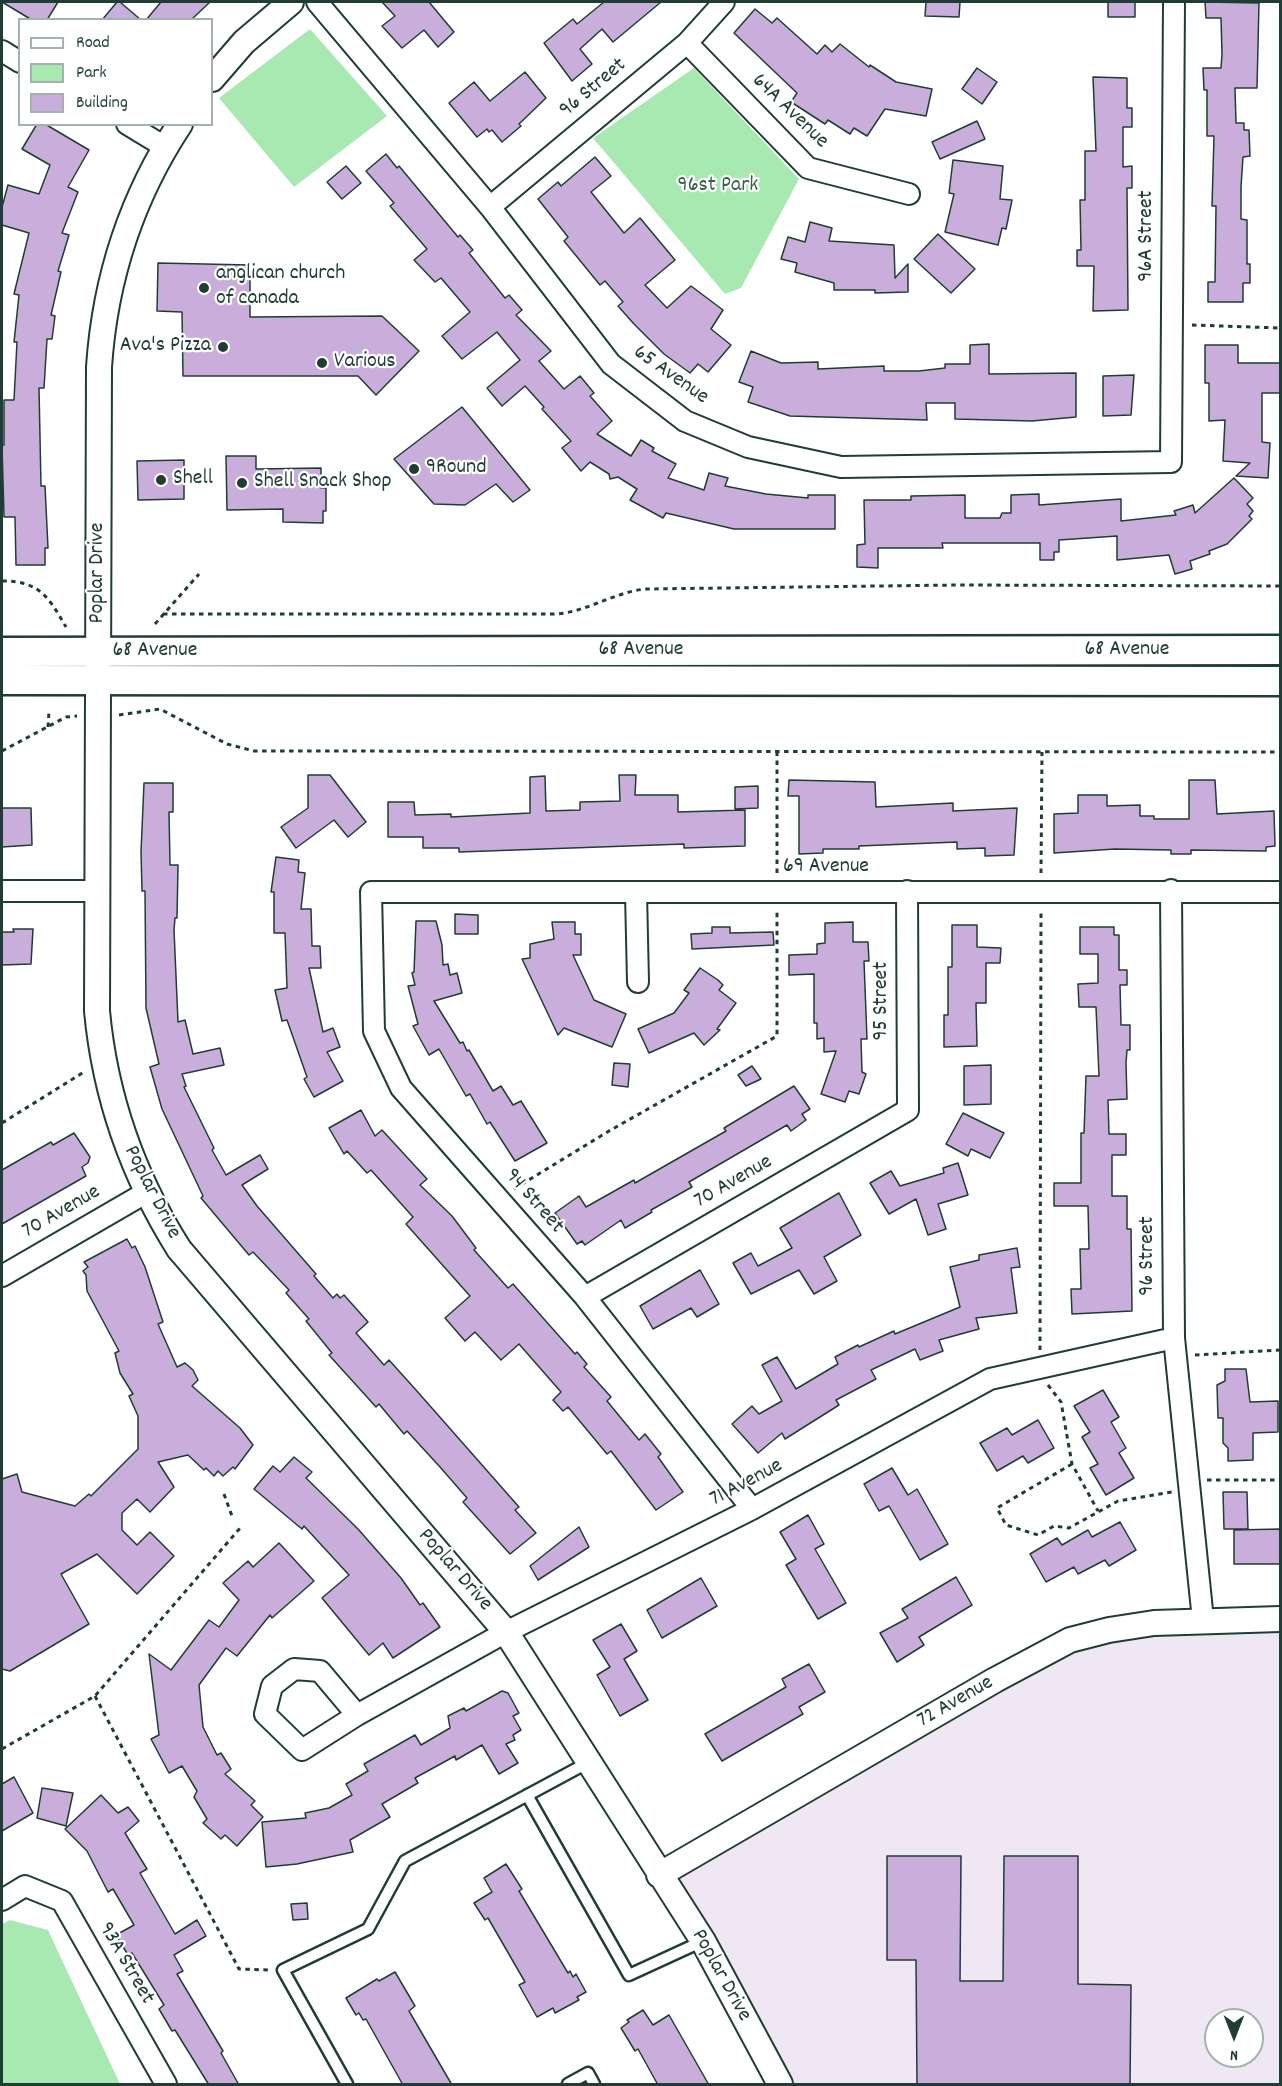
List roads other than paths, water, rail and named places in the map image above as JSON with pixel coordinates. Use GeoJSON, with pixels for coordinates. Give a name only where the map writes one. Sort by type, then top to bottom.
{"type":"FeatureCollection","features":[{"type":"Feature","properties":{"kind":"main road","name":"68 Avenue"},"geometry":{"type":"LineString","coordinates":[[2,652],[1281,650]]}},
{"type":"Feature","properties":{"kind":"main road","name":"68 Avenue"},"geometry":{"type":"LineString","coordinates":[[2,680],[1281,681]]}},
{"type":"Feature","properties":{"kind":"street"},"geometry":{"type":"LineString","coordinates":[[213,78],[244,42],[291,2]]}},
{"type":"Feature","properties":{"kind":"street","name":"65 Avenue"},"geometry":{"type":"LineString","coordinates":[[317,2],[490,207],[611,364],[685,421],[748,447],[841,467],[1162,462]]}},
{"type":"Feature","properties":{"kind":"street","name":"96 Street"},"geometry":{"type":"LineString","coordinates":[[490,207],[687,43],[724,2]]}},
{"type":"Feature","properties":{"kind":"street","name":"96A Street"},"geometry":{"type":"LineString","coordinates":[[1162,462],[1171,462],[1174,2]]}},
{"type":"Feature","properties":{"kind":"street","name":"64A Avenue"},"geometry":{"type":"LineString","coordinates":[[687,43],[808,168],[909,194]]}},
{"type":"Feature","properties":{"kind":"street"},"geometry":{"type":"LineString","coordinates":[[2,51],[18,61]]}},
{"type":"Feature","properties":{"kind":"street"},"geometry":{"type":"LineString","coordinates":[[130,126],[165,147]]}},
{"type":"Feature","properties":{"kind":"street","name":"Poplar Drive"},"geometry":{"type":"LineString","coordinates":[[179,126],[145,184],[116,256],[102,327],[95,891],[97,1011],[102,1061],[120,1128],[147,1192],[168,1233],[198,1274],[506,1632],[702,1941],[780,2085]]}},
{"type":"Feature","properties":{"kind":"street","name":"96 Street"},"geometry":{"type":"LineString","coordinates":[[1171,890],[1175,1347],[1203,1620]]}},
{"type":"Feature","properties":{"kind":"street","name":"69 Avenue"},"geometry":{"type":"LineString","coordinates":[[371,892],[1171,890],[1281,892]]}},
{"type":"Feature","properties":{"kind":"street"},"geometry":{"type":"LineString","coordinates":[[2,891],[95,891]]}},
{"type":"Feature","properties":{"kind":"street","name":"95 Street"},"geometry":{"type":"LineString","coordinates":[[907,891],[908,1110]]}},
{"type":"Feature","properties":{"kind":"street","name":"94 Street"},"geometry":{"type":"LineString","coordinates":[[371,892],[374,1031],[401,1088],[585,1297],[752,1509]]}},
{"type":"Feature","properties":{"kind":"street"},"geometry":{"type":"LineString","coordinates":[[636,893],[638,982]]}},
{"type":"Feature","properties":{"kind":"street","name":"70 Avenue"},"geometry":{"type":"LineString","coordinates":[[585,1297],[908,1110]]}},
{"type":"Feature","properties":{"kind":"street","name":"70 Avenue"},"geometry":{"type":"LineString","coordinates":[[2,1276],[147,1192]]}},
{"type":"Feature","properties":{"kind":"street","name":"71 Avenue"},"geometry":{"type":"LineString","coordinates":[[357,1715],[320,1671],[294,1669],[272,1686],[265,1714],[302,1750],[357,1715],[506,1632],[752,1509],[990,1379],[1040,1368],[1175,1347]]}},
{"type":"Feature","properties":{"kind":"street","name":"72 Avenue"},"geometry":{"type":"LineString","coordinates":[[659,1875],[995,1680],[1070,1640],[1108,1630],[1203,1620],[1281,1619]]}},
{"type":"Feature","properties":{"kind":"street","name":"93A Street"},"geometry":{"type":"LineString","coordinates":[[2,1900],[25,1886],[62,1901],[166,2085]]}},
{"type":"Feature","properties":{"kind":"lane"},"geometry":{"type":"LineString","coordinates":[[347,2085],[284,1970],[368,1929],[405,1861],[589,1762]]}},
{"type":"Feature","properties":{"kind":"lane"},"geometry":{"type":"LineString","coordinates":[[527,1795],[629,1975],[702,1941]]}},
{"type":"Feature","properties":{"kind":"lane"},"geometry":{"type":"LineString","coordinates":[[568,2085],[588,2073],[594,2085]]}},
{"type":"Feature","properties":{"kind":"place","name":"anglican church of canada"},"geometry":{"type":"Point","coordinates":[204,288]}},
{"type":"Feature","properties":{"kind":"place","name":"Ava's Pizza"},"geometry":{"type":"Point","coordinates":[223,347]}},
{"type":"Feature","properties":{"kind":"place","name":"Various"},"geometry":{"type":"Point","coordinates":[322,363]}},
{"type":"Feature","properties":{"kind":"place","name":"9Round"},"geometry":{"type":"Point","coordinates":[414,469]}},
{"type":"Feature","properties":{"kind":"place","name":"Shell"},"geometry":{"type":"Point","coordinates":[161,480]}},
{"type":"Feature","properties":{"kind":"place","name":"Shell Snack Shop"},"geometry":{"type":"Point","coordinates":[242,483]}},
{"type":"Feature","properties":{"kind":"park label","name":"96st Park"},"geometry":{"type":"Point","coordinates":[718,187]}}]}
